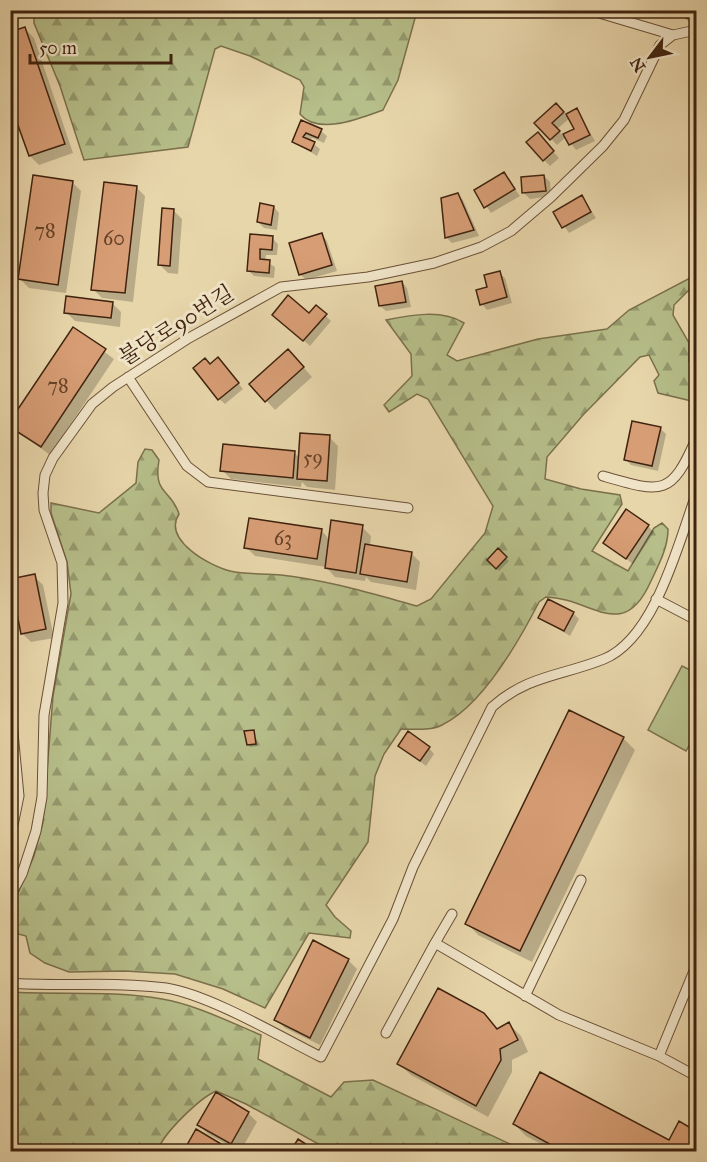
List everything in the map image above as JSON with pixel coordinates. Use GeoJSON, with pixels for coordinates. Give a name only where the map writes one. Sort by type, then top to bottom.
{"type":"FeatureCollection","features":[{"type":"Feature","properties":{"kind":"lane"},"geometry":{"type":"LineString","coordinates":[[589,10],[673,35],[696,30]]}},
{"type":"Feature","properties":{"kind":"lane","name":"불당로90번길"},"geometry":{"type":"LineString","coordinates":[[10,896],[22,874],[36,831],[42,797],[44,715],[63,603],[62,563],[44,510],[45,475],[53,458],[92,404],[128,377],[189,338],[281,287],[368,277],[434,263],[481,247],[511,231],[551,197],[603,146],[624,120],[660,45],[673,35]]}},
{"type":"Feature","properties":{"kind":"lane"},"geometry":{"type":"LineString","coordinates":[[128,377],[187,466],[208,483],[408,508]]}},
{"type":"Feature","properties":{"kind":"lane"},"geometry":{"type":"LineString","coordinates":[[603,476],[646,486],[671,483],[678,476],[696,439]]}},
{"type":"Feature","properties":{"kind":"lane"},"geometry":{"type":"LineString","coordinates":[[10,983],[55,986],[110,983],[168,988],[220,1007],[321,1057],[393,919],[413,867],[492,707],[510,691],[527,683],[604,659],[621,650],[641,628],[656,599],[696,495]]}},
{"type":"Feature","properties":{"kind":"lane"},"geometry":{"type":"LineString","coordinates":[[656,599],[696,620]]}},
{"type":"Feature","properties":{"kind":"lane"},"geometry":{"type":"LineString","coordinates":[[10,700],[20,796],[10,840]]}},
{"type":"Feature","properties":{"kind":"lane"},"geometry":{"type":"LineString","coordinates":[[525,996],[581,880]]}},
{"type":"Feature","properties":{"kind":"lane"},"geometry":{"type":"LineString","coordinates":[[386,1033],[452,914]]}},
{"type":"Feature","properties":{"kind":"lane"},"geometry":{"type":"LineString","coordinates":[[435,943],[559,1015],[659,1056],[696,1076]]}},
{"type":"Feature","properties":{"kind":"lane"},"geometry":{"type":"LineString","coordinates":[[659,1056],[696,966]]}},
{"type":"Feature","properties":{"kind":"green space"},"geometry":{"type":"Polygon","coordinates":[[[34,10],[417,11],[398,80],[383,110],[340,123],[317,124],[300,114],[304,87],[300,80],[250,56],[221,46],[215,49],[188,147],[84,160],[60,86],[34,23],[34,10]]]}},
{"type":"Feature","properties":{"kind":"green space"},"geometry":{"type":"Polygon","coordinates":[[[690,278],[689,290],[674,305],[673,315],[689,343],[689,361],[696,365],[696,402],[658,393],[654,381],[659,375],[649,355],[640,357],[583,415],[547,457],[545,479],[581,489],[620,495],[622,504],[592,551],[628,571],[654,528],[662,523],[668,529],[665,549],[651,581],[640,600],[629,610],[618,614],[605,613],[563,599],[546,597],[539,602],[498,671],[485,688],[457,716],[438,727],[401,729],[384,754],[375,776],[368,842],[326,905],[335,917],[351,931],[350,938],[309,933],[265,1008],[223,989],[175,974],[125,971],[69,972],[45,963],[30,953],[26,936],[11,932],[11,909],[34,856],[43,822],[53,696],[71,594],[67,562],[51,513],[51,503],[99,513],[136,483],[138,462],[145,449],[152,450],[159,460],[158,480],[179,514],[175,524],[177,533],[182,542],[211,564],[242,573],[315,580],[417,606],[431,599],[485,533],[493,506],[428,399],[417,394],[389,412],[384,405],[412,376],[411,354],[386,320],[416,315],[436,315],[464,323],[447,355],[457,361],[538,339],[607,329],[629,310],[690,278]]]}},
{"type":"Feature","properties":{"kind":"green space"},"geometry":{"type":"Polygon","coordinates":[[[682,666],[696,673],[696,733],[686,751],[648,730],[682,666]]]}},
{"type":"Feature","properties":{"kind":"green space"},"geometry":{"type":"Polygon","coordinates":[[[10,992],[143,996],[188,1005],[261,1035],[258,1059],[331,1097],[344,1082],[373,1080],[525,1151],[331,1151],[246,1104],[216,1091],[182,1118],[166,1136],[158,1151],[11,1151],[10,992]]]}},
{"type":"Feature","properties":{"kind":"building"},"geometry":{"type":"Polygon","coordinates":[[[683,10],[696,10],[696,20],[682,17],[683,10]]]}},
{"type":"Feature","properties":{"kind":"building"},"geometry":{"type":"Polygon","coordinates":[[[25,27],[65,144],[29,156],[10,103],[10,32],[25,27]]]}},
{"type":"Feature","properties":{"kind":"building"},"geometry":{"type":"Polygon","coordinates":[[[556,103],[564,112],[552,123],[560,131],[550,140],[534,123],[556,103]]]}},
{"type":"Feature","properties":{"kind":"building"},"geometry":{"type":"Polygon","coordinates":[[[577,108],[590,135],[569,145],[563,134],[574,129],[566,114],[577,108]]]}},
{"type":"Feature","properties":{"kind":"building"},"geometry":{"type":"Polygon","coordinates":[[[301,120],[322,129],[318,138],[306,133],[303,137],[315,142],[311,151],[292,142],[301,120]]]}},
{"type":"Feature","properties":{"kind":"building"},"geometry":{"type":"Polygon","coordinates":[[[538,132],[554,151],[543,161],[526,142],[538,132]]]}},
{"type":"Feature","properties":{"kind":"building"},"geometry":{"type":"Polygon","coordinates":[[[504,172],[515,189],[484,208],[474,190],[504,172]]]}},
{"type":"Feature","properties":{"kind":"building"},"geometry":{"type":"Polygon","coordinates":[[[33,175],[73,181],[58,285],[18,279],[33,175]]]}},
{"type":"Feature","properties":{"kind":"building"},"geometry":{"type":"Polygon","coordinates":[[[544,175],[546,191],[522,193],[521,177],[544,175]]]}},
{"type":"Feature","properties":{"kind":"building"},"geometry":{"type":"Polygon","coordinates":[[[104,182],[137,186],[125,293],[91,290],[104,182]]]}},
{"type":"Feature","properties":{"kind":"building"},"geometry":{"type":"Polygon","coordinates":[[[458,193],[474,230],[445,238],[441,198],[458,193]]]}},
{"type":"Feature","properties":{"kind":"building"},"geometry":{"type":"Polygon","coordinates":[[[582,195],[591,212],[562,228],[553,212],[582,195]]]}},
{"type":"Feature","properties":{"kind":"building"},"geometry":{"type":"Polygon","coordinates":[[[260,203],[274,206],[271,225],[257,222],[260,203]]]}},
{"type":"Feature","properties":{"kind":"building"},"geometry":{"type":"Polygon","coordinates":[[[162,208],[174,209],[170,266],[158,265],[162,208]]]}},
{"type":"Feature","properties":{"kind":"building"},"geometry":{"type":"Polygon","coordinates":[[[322,233],[332,265],[299,275],[289,243],[322,233]]]}},
{"type":"Feature","properties":{"kind":"building"},"geometry":{"type":"Polygon","coordinates":[[[250,234],[273,236],[272,250],[260,249],[260,259],[270,260],[269,273],[247,271],[250,234]]]}},
{"type":"Feature","properties":{"kind":"building"},"geometry":{"type":"Polygon","coordinates":[[[500,271],[507,297],[480,305],[476,290],[487,287],[484,275],[500,271]]]}},
{"type":"Feature","properties":{"kind":"building"},"geometry":{"type":"Polygon","coordinates":[[[402,281],[406,302],[379,306],[375,286],[402,281]]]}},
{"type":"Feature","properties":{"kind":"building"},"geometry":{"type":"Polygon","coordinates":[[[288,295],[309,313],[316,305],[327,314],[303,341],[272,315],[288,295]]]}},
{"type":"Feature","properties":{"kind":"building"},"geometry":{"type":"Polygon","coordinates":[[[66,296],[113,302],[111,318],[64,313],[66,296]]]}},
{"type":"Feature","properties":{"kind":"building"},"geometry":{"type":"Polygon","coordinates":[[[73,327],[106,349],[41,447],[10,427],[10,421],[73,327]]]}},
{"type":"Feature","properties":{"kind":"building"},"geometry":{"type":"Polygon","coordinates":[[[288,349],[304,367],[265,402],[249,384],[288,349]]]}},
{"type":"Feature","properties":{"kind":"building"},"geometry":{"type":"Polygon","coordinates":[[[218,357],[239,383],[218,400],[193,368],[205,358],[210,364],[218,357]]]}},
{"type":"Feature","properties":{"kind":"building"},"geometry":{"type":"Polygon","coordinates":[[[632,421],[661,427],[652,466],[624,460],[632,421]]]}},
{"type":"Feature","properties":{"kind":"building"},"geometry":{"type":"Polygon","coordinates":[[[300,433],[330,435],[327,481],[297,479],[300,433]]]}},
{"type":"Feature","properties":{"kind":"building"},"geometry":{"type":"Polygon","coordinates":[[[223,444],[295,451],[293,478],[220,471],[223,444]]]}},
{"type":"Feature","properties":{"kind":"building"},"geometry":{"type":"Polygon","coordinates":[[[626,509],[649,525],[626,559],[603,543],[626,509]]]}},
{"type":"Feature","properties":{"kind":"building"},"geometry":{"type":"Polygon","coordinates":[[[249,518],[322,529],[317,559],[244,548],[249,518]]]}},
{"type":"Feature","properties":{"kind":"building"},"geometry":{"type":"Polygon","coordinates":[[[331,520],[363,525],[356,573],[325,568],[331,520]]]}},
{"type":"Feature","properties":{"kind":"building"},"geometry":{"type":"Polygon","coordinates":[[[365,544],[412,552],[407,582],[360,574],[365,544]]]}},
{"type":"Feature","properties":{"kind":"building"},"geometry":{"type":"Polygon","coordinates":[[[498,548],[507,557],[496,569],[487,560],[498,548]]]}},
{"type":"Feature","properties":{"kind":"building"},"geometry":{"type":"Polygon","coordinates":[[[35,574],[46,629],[21,634],[10,579],[35,574]]]}},
{"type":"Feature","properties":{"kind":"building"},"geometry":{"type":"Polygon","coordinates":[[[548,599],[574,612],[564,631],[538,618],[548,599]]]}},
{"type":"Feature","properties":{"kind":"building"},"geometry":{"type":"Polygon","coordinates":[[[569,710],[624,737],[520,951],[465,924],[569,710]]]}},
{"type":"Feature","properties":{"kind":"building"},"geometry":{"type":"Polygon","coordinates":[[[254,730],[256,744],[247,745],[244,731],[254,730]]]}},
{"type":"Feature","properties":{"kind":"building"},"geometry":{"type":"Polygon","coordinates":[[[408,731],[430,747],[420,761],[398,746],[408,731]]]}},
{"type":"Feature","properties":{"kind":"building"},"geometry":{"type":"Polygon","coordinates":[[[313,940],[349,959],[310,1038],[274,1020],[313,940]]]}},
{"type":"Feature","properties":{"kind":"building"},"geometry":{"type":"Polygon","coordinates":[[[438,988],[484,1013],[497,1029],[509,1022],[518,1040],[500,1049],[501,1060],[476,1106],[397,1064],[438,988]]]}},
{"type":"Feature","properties":{"kind":"building"},"geometry":{"type":"Polygon","coordinates":[[[540,1072],[669,1140],[679,1121],[696,1131],[696,1152],[564,1152],[513,1124],[540,1072]]]}},
{"type":"Feature","properties":{"kind":"building"},"geometry":{"type":"Polygon","coordinates":[[[216,1092],[249,1112],[231,1144],[197,1125],[216,1092]]]}},
{"type":"Feature","properties":{"kind":"building"},"geometry":{"type":"Polygon","coordinates":[[[196,1129],[228,1148],[226,1152],[183,1152],[196,1129]]]}},
{"type":"Feature","properties":{"kind":"building"},"geometry":{"type":"Polygon","coordinates":[[[298,1139],[318,1152],[290,1152],[298,1139]]]}}]}
